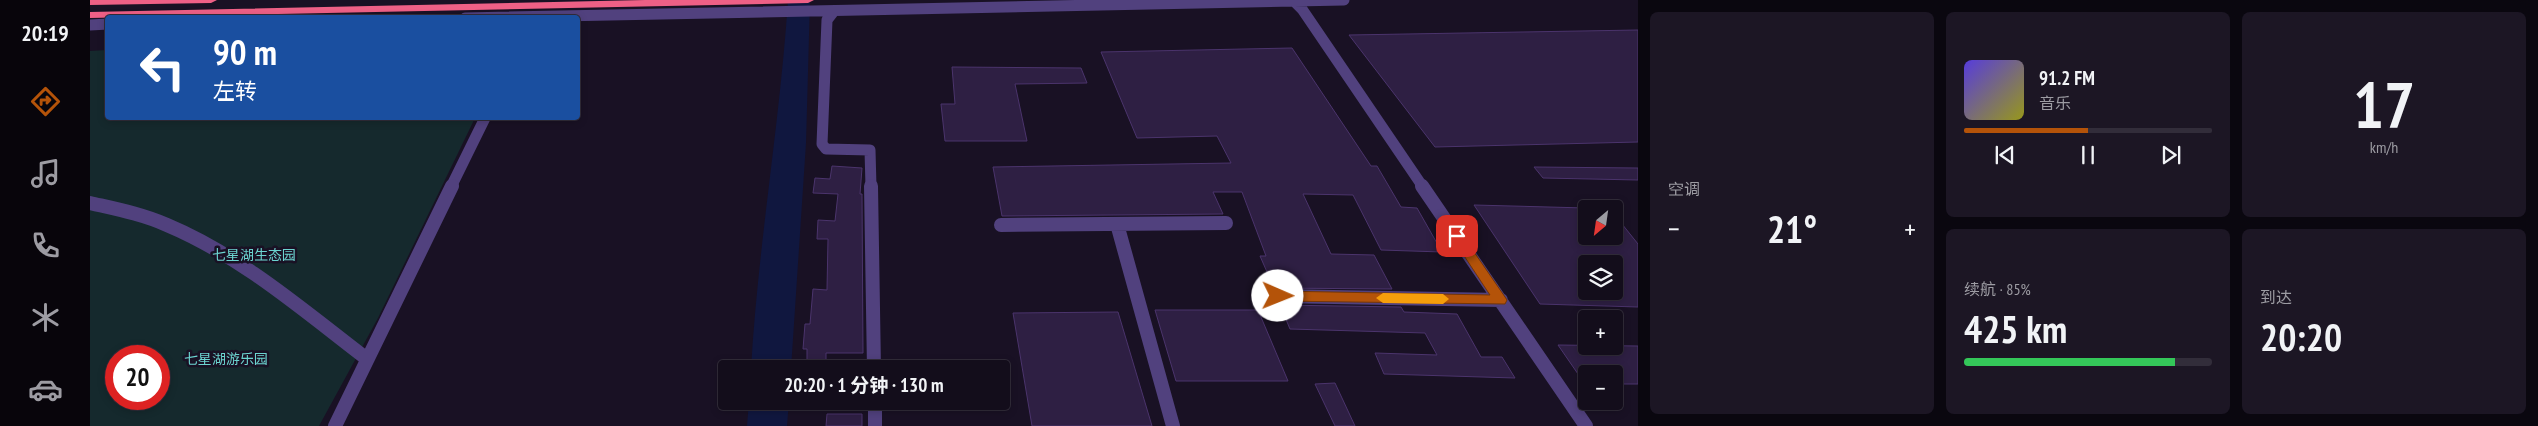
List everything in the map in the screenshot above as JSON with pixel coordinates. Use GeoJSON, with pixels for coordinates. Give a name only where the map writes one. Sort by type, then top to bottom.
{"type":"FeatureCollection","features":[{"type":"Feature","properties":{"kind":"highway"},"geometry":{"type":"LineString","coordinates":[[90,2],[211,0]]}},
{"type":"Feature","properties":{"kind":"highway"},"geometry":{"type":"LineString","coordinates":[[90,15],[775,6],[808,0]]}},
{"type":"Feature","properties":{"kind":"street"},"geometry":{"type":"LineString","coordinates":[[1294,0],[1302,9],[1586,426]]}},
{"type":"Feature","properties":{"kind":"street"},"geometry":{"type":"LineString","coordinates":[[579,15],[775,6],[834,11],[1344,0]]}},
{"type":"Feature","properties":{"kind":"street"},"geometry":{"type":"LineString","coordinates":[[834,11],[827,20],[822,144],[826,149],[870,150],[874,360]]}},
{"type":"Feature","properties":{"kind":"street"},"geometry":{"type":"LineString","coordinates":[[90,24],[105,24]]}},
{"type":"Feature","properties":{"kind":"street"},"geometry":{"type":"LineString","coordinates":[[335,426],[484,120]]}},
{"type":"Feature","properties":{"kind":"street"},"geometry":{"type":"LineString","coordinates":[[90,203],[117,206],[183,230],[243,266],[367,359]]}},
{"type":"Feature","properties":{"kind":"street"},"geometry":{"type":"LineString","coordinates":[[1001,225],[1226,222]]}},
{"type":"Feature","properties":{"kind":"street"},"geometry":{"type":"LineString","coordinates":[[1117,224],[1173,426]]}},
{"type":"Feature","properties":{"kind":"street"},"geometry":{"type":"LineString","coordinates":[[1278,296],[1501,300]]}},
{"type":"Feature","properties":{"kind":"street"},"geometry":{"type":"LineString","coordinates":[[875,410],[875,426]]}},
{"type":"Feature","properties":{"kind":"green space","name":"七星湖生态园"},"geometry":{"type":"Polygon","coordinates":[[[105,50],[105,120],[474,120],[378,318],[319,426],[90,426],[90,51],[105,50]]]}},
{"type":"Feature","properties":{"kind":"shaded area"},"geometry":{"type":"Polygon","coordinates":[[[788,0],[810,0],[806,143],[792,360],[752,360],[754,323],[788,0]]]}},
{"type":"Feature","properties":{"kind":"shaded area"},"geometry":{"type":"Polygon","coordinates":[[[748,410],[788,410],[787,426],[747,426],[748,410]]]}},
{"type":"Feature","properties":{"kind":"building"},"geometry":{"type":"Polygon","coordinates":[[[1638,30],[1638,142],[1435,147],[1349,35],[1638,30]]]}},
{"type":"Feature","properties":{"kind":"building"},"geometry":{"type":"Polygon","coordinates":[[[1292,48],[1371,166],[1377,166],[1401,207],[1417,208],[1442,252],[1381,250],[1353,195],[1303,194],[1331,254],[1374,255],[1392,289],[1274,288],[1260,256],[1266,256],[1242,192],[1213,192],[1223,214],[1002,216],[993,167],[1231,163],[1217,136],[1137,138],[1101,52],[1292,48]]]}},
{"type":"Feature","properties":{"kind":"building"},"geometry":{"type":"Polygon","coordinates":[[[952,67],[1081,68],[1087,83],[1015,84],[1027,141],[945,141],[941,104],[955,104],[952,67]]]}},
{"type":"Feature","properties":{"kind":"building"},"geometry":{"type":"Polygon","coordinates":[[[832,166],[862,168],[860,194],[862,194],[863,353],[826,353],[826,360],[807,360],[807,349],[803,349],[805,324],[810,324],[813,289],[827,290],[828,239],[817,239],[818,220],[835,221],[838,194],[813,193],[815,178],[830,179],[832,166]]]}},
{"type":"Feature","properties":{"kind":"building"},"geometry":{"type":"Polygon","coordinates":[[[1534,167],[1638,168],[1638,180],[1543,178],[1534,167]]]}},
{"type":"Feature","properties":{"kind":"building"},"geometry":{"type":"Polygon","coordinates":[[[1474,205],[1578,208],[1578,245],[1623,245],[1623,225],[1638,244],[1638,307],[1540,304],[1474,205]]]}},
{"type":"Feature","properties":{"kind":"building"},"geometry":{"type":"Polygon","coordinates":[[[1280,305],[1401,307],[1404,312],[1457,314],[1481,357],[1502,357],[1515,378],[1384,374],[1375,353],[1437,355],[1425,333],[1290,329],[1280,305]]]}},
{"type":"Feature","properties":{"kind":"building"},"geometry":{"type":"Polygon","coordinates":[[[1155,310],[1258,310],[1288,381],[1176,381],[1155,310]]]}},
{"type":"Feature","properties":{"kind":"building"},"geometry":{"type":"Polygon","coordinates":[[[1118,312],[1152,426],[1032,426],[1013,313],[1118,312]]]}},
{"type":"Feature","properties":{"kind":"building"},"geometry":{"type":"Polygon","coordinates":[[[1558,345],[1578,345],[1578,355],[1623,355],[1623,346],[1638,346],[1638,384],[1623,384],[1623,365],[1578,365],[1578,374],[1558,345]]]}},
{"type":"Feature","properties":{"kind":"building"},"geometry":{"type":"Polygon","coordinates":[[[1335,383],[1355,426],[1335,426],[1315,384],[1335,383]]]}},
{"type":"Feature","properties":{"kind":"building"},"geometry":{"type":"Polygon","coordinates":[[[827,414],[862,414],[862,426],[826,426],[827,414]]]}},
{"type":"Feature","properties":{"kind":"slow traffic"},"geometry":{"type":"LineString","coordinates":[[1383,298],[1443,299]]}},
{"type":"Feature","properties":{"kind":"route"},"geometry":{"type":"LineString","coordinates":[[1278,296],[1501,300],[1457,236]]}},
{"type":"Feature","properties":{"kind":"park label","name":"七星湖游乐园"},"geometry":{"type":"Point","coordinates":[226,359]}}]}
